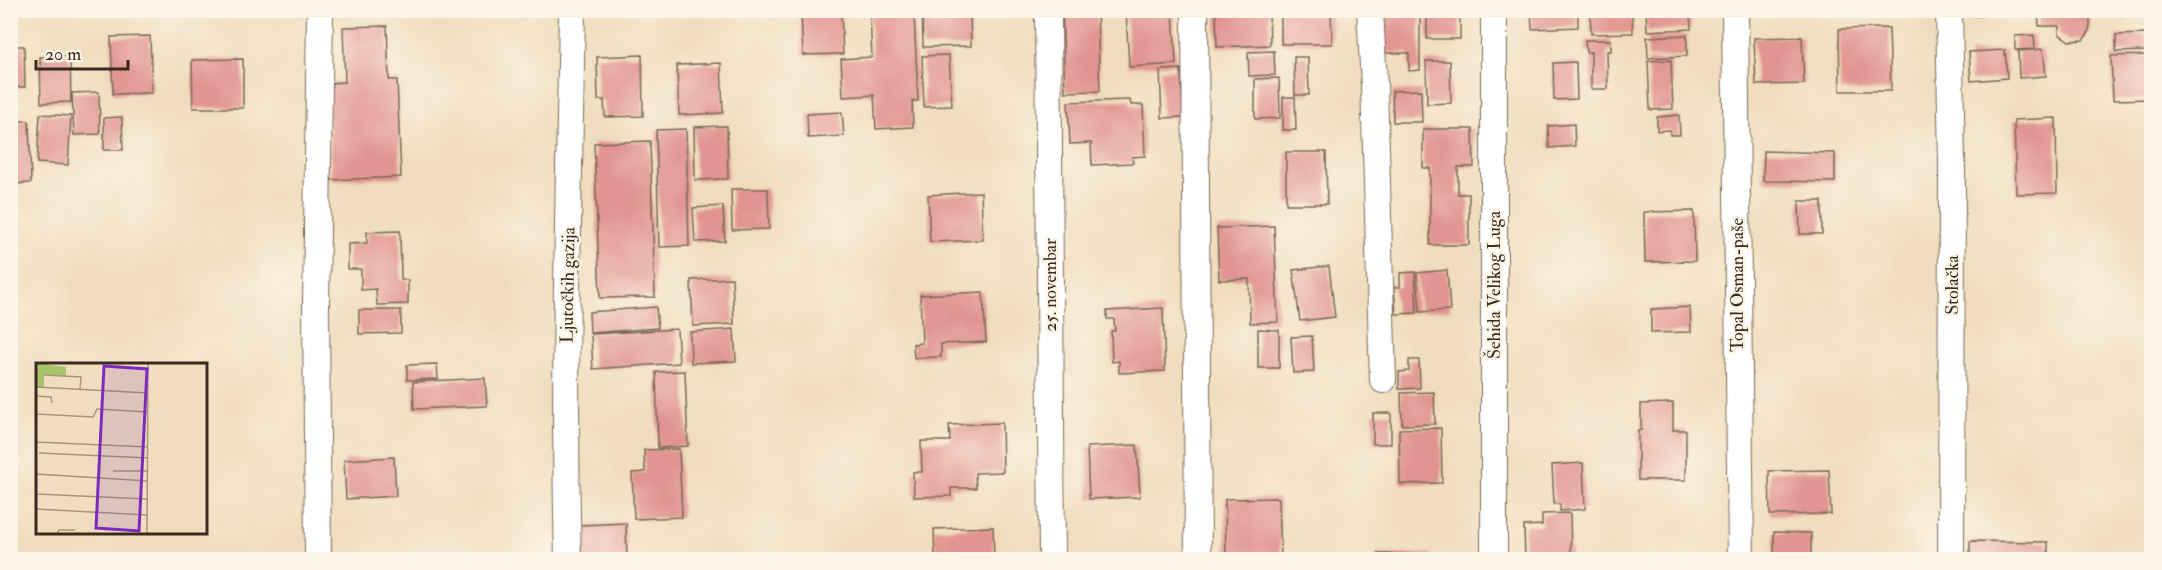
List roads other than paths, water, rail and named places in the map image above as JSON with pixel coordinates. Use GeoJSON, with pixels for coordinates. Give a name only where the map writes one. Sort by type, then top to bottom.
{"type":"FeatureCollection","features":[{"type":"Feature","properties":{"kind":"street"},"geometry":{"type":"LineString","coordinates":[[318,560],[316,306],[320,10]]}},
{"type":"Feature","properties":{"kind":"street","name":"Ljutočkih gazija"},"geometry":{"type":"LineString","coordinates":[[568,560],[567,337],[572,10]]}},
{"type":"Feature","properties":{"kind":"street","name":"25. novembar"},"geometry":{"type":"LineString","coordinates":[[1048,10],[1052,560]]}},
{"type":"Feature","properties":{"kind":"street"},"geometry":{"type":"LineString","coordinates":[[1195,10],[1198,560]]}},
{"type":"Feature","properties":{"kind":"street"},"geometry":{"type":"LineString","coordinates":[[1370,10],[1383,380]]}},
{"type":"Feature","properties":{"kind":"street","name":"Šehida Velikog Luga"},"geometry":{"type":"LineString","coordinates":[[1494,10],[1494,560]]}},
{"type":"Feature","properties":{"kind":"street","name":"Topal Osman-paše"},"geometry":{"type":"LineString","coordinates":[[1735,10],[1741,560]]}},
{"type":"Feature","properties":{"kind":"street","name":"Stolačka"},"geometry":{"type":"LineString","coordinates":[[1949,10],[1952,164],[1951,560]]}}]}
